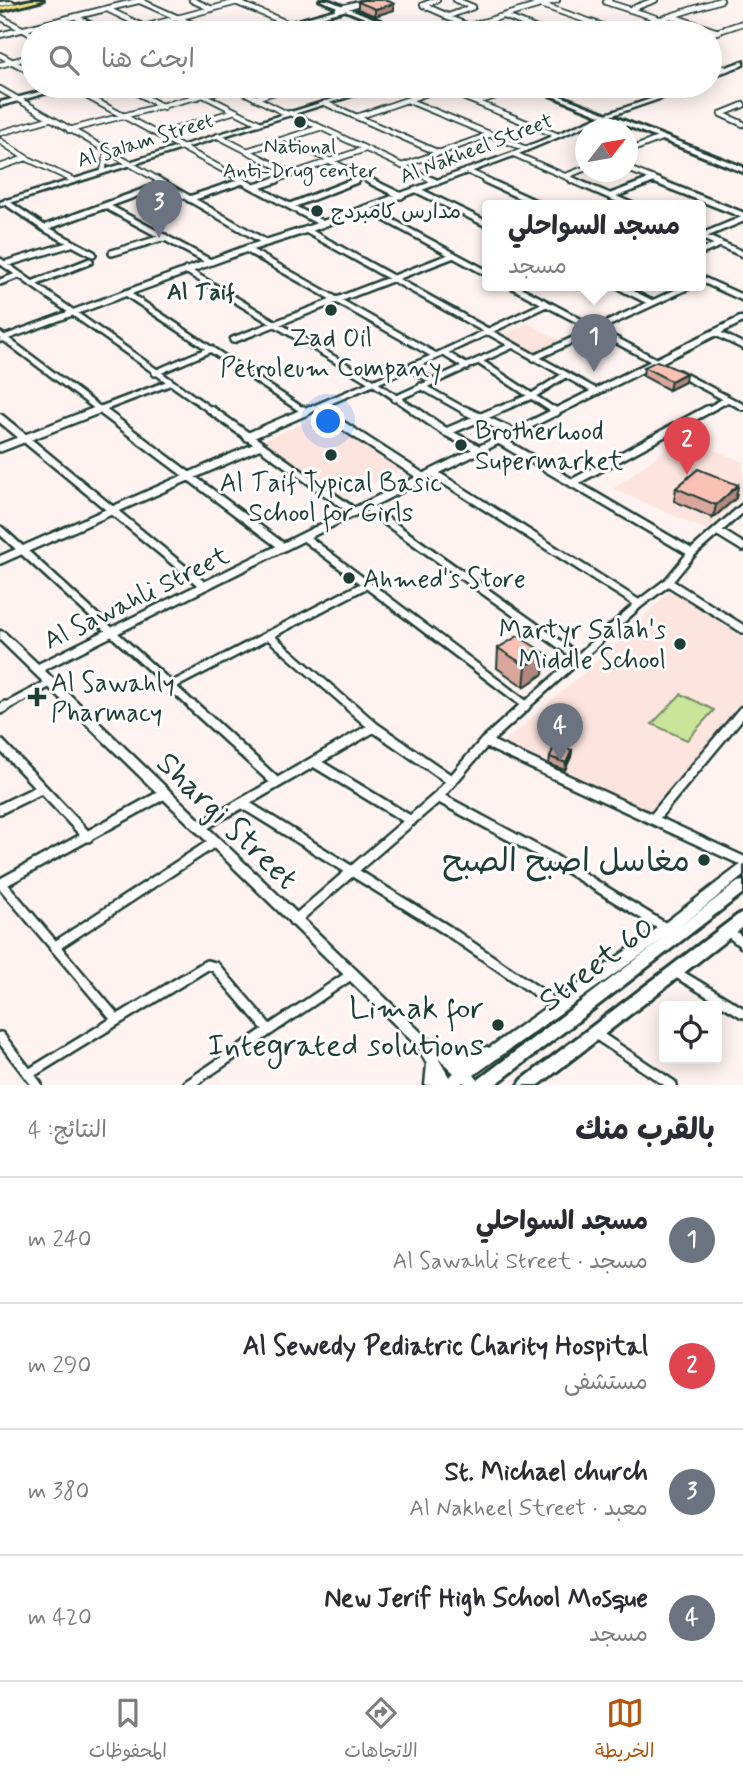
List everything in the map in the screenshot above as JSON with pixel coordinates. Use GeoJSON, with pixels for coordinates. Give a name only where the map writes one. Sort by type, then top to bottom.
{"type":"FeatureCollection","features":[{"type":"Feature","properties":{"kind":"main road"},"geometry":{"type":"LineString","coordinates":[[0,7],[26,0]]}},
{"type":"Feature","properties":{"kind":"main road"},"geometry":{"type":"LineString","coordinates":[[0,7],[40,0]]}},
{"type":"Feature","properties":{"kind":"main road"},"geometry":{"type":"LineString","coordinates":[[316,0],[374,21]]}},
{"type":"Feature","properties":{"kind":"main road"},"geometry":{"type":"LineString","coordinates":[[323,0],[369,21]]}},
{"type":"Feature","properties":{"kind":"main road"},"geometry":{"type":"LineString","coordinates":[[560,98],[743,169]]}},
{"type":"Feature","properties":{"kind":"main road"},"geometry":{"type":"LineString","coordinates":[[567,98],[661,138],[695,149]]}},
{"type":"Feature","properties":{"kind":"main road","name":"Street 60"},"geometry":{"type":"LineString","coordinates":[[483,1085],[743,886]]}},
{"type":"Feature","properties":{"kind":"main road","name":"Street 60"},"geometry":{"type":"LineString","coordinates":[[527,1085],[743,919]]}},
{"type":"Feature","properties":{"kind":"street"},"geometry":{"type":"LineString","coordinates":[[58,21],[141,0],[186,21]]}},
{"type":"Feature","properties":{"kind":"street"},"geometry":{"type":"LineString","coordinates":[[192,0],[213,9]]}},
{"type":"Feature","properties":{"kind":"street"},"geometry":{"type":"LineString","coordinates":[[168,21],[245,0]]}},
{"type":"Feature","properties":{"kind":"street"},"geometry":{"type":"LineString","coordinates":[[299,21],[371,0]]}},
{"type":"Feature","properties":{"kind":"street"},"geometry":{"type":"LineString","coordinates":[[436,0],[423,5],[458,21]]}},
{"type":"Feature","properties":{"kind":"street"},"geometry":{"type":"LineString","coordinates":[[448,16],[473,8],[456,0]]}},
{"type":"Feature","properties":{"kind":"street"},"geometry":{"type":"LineString","coordinates":[[527,0],[586,21]]}},
{"type":"Feature","properties":{"kind":"street"},"geometry":{"type":"LineString","coordinates":[[488,21],[556,0]]}},
{"type":"Feature","properties":{"kind":"street"},"geometry":{"type":"LineString","coordinates":[[609,0],[606,2],[660,20]]}},
{"type":"Feature","properties":{"kind":"street"},"geometry":{"type":"LineString","coordinates":[[631,9],[655,0]]}},
{"type":"Feature","properties":{"kind":"street"},"geometry":{"type":"LineString","coordinates":[[657,21],[720,0]]}},
{"type":"Feature","properties":{"kind":"street"},"geometry":{"type":"LineString","coordinates":[[237,2],[281,21]]}},
{"type":"Feature","properties":{"kind":"street"},"geometry":{"type":"LineString","coordinates":[[106,9],[132,21]]}},
{"type":"Feature","properties":{"kind":"street"},"geometry":{"type":"LineString","coordinates":[[503,16],[516,21]]}},
{"type":"Feature","properties":{"kind":"street"},"geometry":{"type":"LineString","coordinates":[[671,16],[686,21]]}},
{"type":"Feature","properties":{"kind":"street"},"geometry":{"type":"LineString","coordinates":[[75,17],[83,21]]}},
{"type":"Feature","properties":{"kind":"street"},"geometry":{"type":"LineString","coordinates":[[0,18],[21,28]]}},
{"type":"Feature","properties":{"kind":"street"},"geometry":{"type":"LineString","coordinates":[[722,31],[743,23]]}},
{"type":"Feature","properties":{"kind":"street"},"geometry":{"type":"LineString","coordinates":[[0,35],[21,30]]}},
{"type":"Feature","properties":{"kind":"street"},"geometry":{"type":"LineString","coordinates":[[0,55],[21,65]]}},
{"type":"Feature","properties":{"kind":"street"},"geometry":{"type":"LineString","coordinates":[[0,65],[21,59]]}},
{"type":"Feature","properties":{"kind":"street"},"geometry":{"type":"LineString","coordinates":[[722,71],[743,65]]}},
{"type":"Feature","properties":{"kind":"street"},"geometry":{"type":"LineString","coordinates":[[722,73],[743,65]]}},
{"type":"Feature","properties":{"kind":"street"},"geometry":{"type":"LineString","coordinates":[[722,68],[726,69]]}},
{"type":"Feature","properties":{"kind":"street"},"geometry":{"type":"LineString","coordinates":[[0,89],[265,242]]}},
{"type":"Feature","properties":{"kind":"street"},"geometry":{"type":"LineString","coordinates":[[0,104],[21,98]]}},
{"type":"Feature","properties":{"kind":"street"},"geometry":{"type":"LineString","coordinates":[[87,98],[323,224]]}},
{"type":"Feature","properties":{"kind":"street"},"geometry":{"type":"LineString","coordinates":[[147,98],[164,107]]}},
{"type":"Feature","properties":{"kind":"street"},"geometry":{"type":"LineString","coordinates":[[69,130],[195,98]]}},
{"type":"Feature","properties":{"kind":"street"},"geometry":{"type":"LineString","coordinates":[[206,98],[259,123]]}},
{"type":"Feature","properties":{"kind":"street"},"geometry":{"type":"LineString","coordinates":[[255,98],[436,182]]}},
{"type":"Feature","properties":{"kind":"street","name":"Al Salam Street"},"geometry":{"type":"LineString","coordinates":[[3,203],[342,98]]}},
{"type":"Feature","properties":{"kind":"street"},"geometry":{"type":"LineString","coordinates":[[357,117],[412,98]]}},
{"type":"Feature","properties":{"kind":"street"},"geometry":{"type":"LineString","coordinates":[[464,98],[556,135]]}},
{"type":"Feature","properties":{"kind":"street"},"geometry":{"type":"LineString","coordinates":[[476,103],[491,98]]}},
{"type":"Feature","properties":{"kind":"street"},"geometry":{"type":"LineString","coordinates":[[606,115],[650,98]]}},
{"type":"Feature","properties":{"kind":"street"},"geometry":{"type":"LineString","coordinates":[[606,115],[658,98]]}},
{"type":"Feature","properties":{"kind":"street"},"geometry":{"type":"LineString","coordinates":[[407,100],[526,149]]}},
{"type":"Feature","properties":{"kind":"street"},"geometry":{"type":"LineString","coordinates":[[326,103],[439,153]]}},
{"type":"Feature","properties":{"kind":"street"},"geometry":{"type":"LineString","coordinates":[[743,105],[721,114],[743,124]]}},
{"type":"Feature","properties":{"kind":"street"},"geometry":{"type":"LineString","coordinates":[[158,135],[235,111]]}},
{"type":"Feature","properties":{"kind":"street","name":"Al Nakheel Street"},"geometry":{"type":"LineString","coordinates":[[1,338],[210,261],[306,230],[467,172],[606,115]]}},
{"type":"Feature","properties":{"kind":"street"},"geometry":{"type":"LineString","coordinates":[[0,133],[49,119]]}},
{"type":"Feature","properties":{"kind":"street"},"geometry":{"type":"LineString","coordinates":[[247,151],[320,128]]}},
{"type":"Feature","properties":{"kind":"street"},"geometry":{"type":"LineString","coordinates":[[401,166],[490,134]]}},
{"type":"Feature","properties":{"kind":"street"},"geometry":{"type":"LineString","coordinates":[[218,136],[292,174]]}},
{"type":"Feature","properties":{"kind":"street"},"geometry":{"type":"LineString","coordinates":[[638,147],[661,138]]}},
{"type":"Feature","properties":{"kind":"street"},"geometry":{"type":"LineString","coordinates":[[286,139],[401,195]]}},
{"type":"Feature","properties":{"kind":"street"},"geometry":{"type":"LineString","coordinates":[[0,141],[26,158],[72,180]]}},
{"type":"Feature","properties":{"kind":"street"},"geometry":{"type":"LineString","coordinates":[[255,187],[365,149]]}},
{"type":"Feature","properties":{"kind":"street"},"geometry":{"type":"LineString","coordinates":[[103,171],[107,152]]}},
{"type":"Feature","properties":{"kind":"street"},"geometry":{"type":"LineString","coordinates":[[514,154],[620,200]]}},
{"type":"Feature","properties":{"kind":"street"},"geometry":{"type":"LineString","coordinates":[[0,167],[26,158]]}},
{"type":"Feature","properties":{"kind":"street"},"geometry":{"type":"LineString","coordinates":[[467,172],[528,200]]}},
{"type":"Feature","properties":{"kind":"street"},"geometry":{"type":"LineString","coordinates":[[566,176],[575,172]]}},
{"type":"Feature","properties":{"kind":"street"},"geometry":{"type":"LineString","coordinates":[[638,173],[731,209],[743,217]]}},
{"type":"Feature","properties":{"kind":"street"},"geometry":{"type":"LineString","coordinates":[[290,206],[363,177]]}},
{"type":"Feature","properties":{"kind":"street"},"geometry":{"type":"LineString","coordinates":[[611,196],[654,179]]}},
{"type":"Feature","properties":{"kind":"street"},"geometry":{"type":"LineString","coordinates":[[189,199],[243,181]]}},
{"type":"Feature","properties":{"kind":"street"},"geometry":{"type":"LineString","coordinates":[[44,229],[164,184]]}},
{"type":"Feature","properties":{"kind":"street"},"geometry":{"type":"LineString","coordinates":[[417,190],[482,222]]}},
{"type":"Feature","properties":{"kind":"street"},"geometry":{"type":"LineString","coordinates":[[3,203],[44,229],[93,254]]}},
{"type":"Feature","properties":{"kind":"street"},"geometry":{"type":"LineString","coordinates":[[731,209],[743,205]]}},
{"type":"Feature","properties":{"kind":"street"},"geometry":{"type":"LineString","coordinates":[[106,206],[210,261]]}},
{"type":"Feature","properties":{"kind":"street"},"geometry":{"type":"LineString","coordinates":[[366,208],[480,268]]}},
{"type":"Feature","properties":{"kind":"street"},"geometry":{"type":"LineString","coordinates":[[706,234],[743,217]]}},
{"type":"Feature","properties":{"kind":"street"},"geometry":{"type":"LineString","coordinates":[[306,230],[511,346],[597,391]]}},
{"type":"Feature","properties":{"kind":"street"},"geometry":{"type":"LineString","coordinates":[[112,253],[165,237]]}},
{"type":"Feature","properties":{"kind":"street"},"geometry":{"type":"LineString","coordinates":[[706,238],[743,254]]}},
{"type":"Feature","properties":{"kind":"street"},"geometry":{"type":"LineString","coordinates":[[3,262],[71,244]]}},
{"type":"Feature","properties":{"kind":"street"},"geometry":{"type":"LineString","coordinates":[[706,250],[720,244]]}},
{"type":"Feature","properties":{"kind":"street"},"geometry":{"type":"LineString","coordinates":[[246,249],[436,356]]}},
{"type":"Feature","properties":{"kind":"street"},"geometry":{"type":"LineString","coordinates":[[233,340],[454,255]]}},
{"type":"Feature","properties":{"kind":"street"},"geometry":{"type":"LineString","coordinates":[[32,284],[90,261]]}},
{"type":"Feature","properties":{"kind":"street"},"geometry":{"type":"LineString","coordinates":[[3,262],[71,314],[354,512]]}},
{"type":"Feature","properties":{"kind":"street"},"geometry":{"type":"LineString","coordinates":[[186,270],[374,383],[446,432],[480,450]]}},
{"type":"Feature","properties":{"kind":"street"},"geometry":{"type":"LineString","coordinates":[[0,282],[19,275]]}},
{"type":"Feature","properties":{"kind":"street"},"geometry":{"type":"LineString","coordinates":[[706,282],[743,298]]}},
{"type":"Feature","properties":{"kind":"street"},"geometry":{"type":"LineString","coordinates":[[522,291],[743,407]]}},
{"type":"Feature","properties":{"kind":"street"},"geometry":{"type":"LineString","coordinates":[[628,291],[652,303]]}},
{"type":"Feature","properties":{"kind":"street"},"geometry":{"type":"LineString","coordinates":[[534,358],[678,291]]}},
{"type":"Feature","properties":{"kind":"street"},"geometry":{"type":"LineString","coordinates":[[126,293],[305,412]]}},
{"type":"Feature","properties":{"kind":"street"},"geometry":{"type":"LineString","coordinates":[[247,437],[444,353],[546,304]]}},
{"type":"Feature","properties":{"kind":"street","name":"Al Sawahli Street"},"geometry":{"type":"LineString","coordinates":[[37,669],[743,319]]}},
{"type":"Feature","properties":{"kind":"street"},"geometry":{"type":"LineString","coordinates":[[716,333],[743,346]]}},
{"type":"Feature","properties":{"kind":"street"},"geometry":{"type":"LineString","coordinates":[[1,338],[283,547]]}},
{"type":"Feature","properties":{"kind":"street"},"geometry":{"type":"LineString","coordinates":[[396,399],[511,346]]}},
{"type":"Feature","properties":{"kind":"street"},"geometry":{"type":"LineString","coordinates":[[155,373],[211,349]]}},
{"type":"Feature","properties":{"kind":"street"},"geometry":{"type":"LineString","coordinates":[[444,353],[467,367]]}},
{"type":"Feature","properties":{"kind":"street"},"geometry":{"type":"LineString","coordinates":[[480,362],[507,376],[538,402],[556,412]]}},
{"type":"Feature","properties":{"kind":"street"},"geometry":{"type":"LineString","coordinates":[[410,368],[433,381]]}},
{"type":"Feature","properties":{"kind":"street"},"geometry":{"type":"LineString","coordinates":[[446,432],[475,417],[532,396],[565,375]]}},
{"type":"Feature","properties":{"kind":"street"},"geometry":{"type":"LineString","coordinates":[[0,448],[169,383]]}},
{"type":"Feature","properties":{"kind":"street"},"geometry":{"type":"LineString","coordinates":[[421,386],[475,417],[514,433]]}},
{"type":"Feature","properties":{"kind":"street"},"geometry":{"type":"LineString","coordinates":[[572,483],[728,399]]}},
{"type":"Feature","properties":{"kind":"street"},"geometry":{"type":"LineString","coordinates":[[315,408],[639,604]]}},
{"type":"Feature","properties":{"kind":"street"},"geometry":{"type":"LineString","coordinates":[[0,418],[204,586]]}},
{"type":"Feature","properties":{"kind":"street"},"geometry":{"type":"LineString","coordinates":[[499,440],[692,553]]}},
{"type":"Feature","properties":{"kind":"street"},"geometry":{"type":"LineString","coordinates":[[0,560],[258,446]]}},
{"type":"Feature","properties":{"kind":"street"},"geometry":{"type":"LineString","coordinates":[[365,506],[579,658]]}},
{"type":"Feature","properties":{"kind":"street"},"geometry":{"type":"LineString","coordinates":[[294,920],[352,874],[438,797],[485,742],[639,604],[668,582],[692,553],[743,508]]}},
{"type":"Feature","properties":{"kind":"street"},"geometry":{"type":"LineString","coordinates":[[0,530],[276,783]]}},
{"type":"Feature","properties":{"kind":"street"},"geometry":{"type":"LineString","coordinates":[[717,531],[743,547]]}},
{"type":"Feature","properties":{"kind":"street"},"geometry":{"type":"LineString","coordinates":[[304,537],[526,705]]}},
{"type":"Feature","properties":{"kind":"street"},"geometry":{"type":"LineString","coordinates":[[668,582],[743,629]]}},
{"type":"Feature","properties":{"kind":"street"},"geometry":{"type":"LineString","coordinates":[[171,686],[365,584]]}},
{"type":"Feature","properties":{"kind":"street","name":"Shargi Street"},"geometry":{"type":"LineString","coordinates":[[0,634],[436,1056],[447,1085]]}},
{"type":"Feature","properties":{"kind":"street"},"geometry":{"type":"LineString","coordinates":[[268,635],[374,727],[452,782]]}},
{"type":"Feature","properties":{"kind":"street"},"geometry":{"type":"LineString","coordinates":[[0,709],[50,683]]}},
{"type":"Feature","properties":{"kind":"street"},"geometry":{"type":"LineString","coordinates":[[654,818],[743,711]]}},
{"type":"Feature","properties":{"kind":"street"},"geometry":{"type":"LineString","coordinates":[[199,828],[374,727]]}},
{"type":"Feature","properties":{"kind":"street"},"geometry":{"type":"LineString","coordinates":[[485,742],[743,861]]}},
{"type":"Feature","properties":{"kind":"street"},"geometry":{"type":"LineString","coordinates":[[0,744],[88,837]]}},
{"type":"Feature","properties":{"kind":"street"},"geometry":{"type":"LineString","coordinates":[[314,762],[411,821]]}},
{"type":"Feature","properties":{"kind":"street"},"geometry":{"type":"LineString","coordinates":[[0,809],[41,789]]}},
{"type":"Feature","properties":{"kind":"street"},"geometry":{"type":"LineString","coordinates":[[116,1019],[1,884],[164,794]]}},
{"type":"Feature","properties":{"kind":"street"},"geometry":{"type":"LineString","coordinates":[[438,797],[551,858],[667,929]]}},
{"type":"Feature","properties":{"kind":"street"},"geometry":{"type":"LineString","coordinates":[[242,803],[352,874],[447,930],[558,1006]]}},
{"type":"Feature","properties":{"kind":"street"},"geometry":{"type":"LineString","coordinates":[[54,947],[213,843]]}},
{"type":"Feature","properties":{"kind":"street"},"geometry":{"type":"LineString","coordinates":[[447,1085],[667,929],[743,869]]}},
{"type":"Feature","properties":{"kind":"street"},"geometry":{"type":"LineString","coordinates":[[727,931],[743,943]]}},
{"type":"Feature","properties":{"kind":"street"},"geometry":{"type":"LineString","coordinates":[[0,1037],[31,1081],[116,1019],[207,965],[211,965],[269,1030]]}},
{"type":"Feature","properties":{"kind":"street"},"geometry":{"type":"LineString","coordinates":[[673,971],[743,1013]]}},
{"type":"Feature","properties":{"kind":"street"},"geometry":{"type":"LineString","coordinates":[[188,1085],[353,974]]}},
{"type":"Feature","properties":{"kind":"street"},"geometry":{"type":"LineString","coordinates":[[593,1033],[671,1085]]}},
{"type":"Feature","properties":{"kind":"street"},"geometry":{"type":"LineString","coordinates":[[436,1056],[464,1059],[491,1053]]}},
{"type":"Feature","properties":{"kind":"street"},"geometry":{"type":"LineString","coordinates":[[436,1056],[475,1085]]}},
{"type":"Feature","properties":{"kind":"street"},"geometry":{"type":"LineString","coordinates":[[432,1085],[436,1056]]}},
{"type":"Feature","properties":{"kind":"shaded area"},"geometry":{"type":"Polygon","coordinates":[[[528,323],[560,341],[535,352],[503,334],[528,323]]]}},
{"type":"Feature","properties":{"kind":"shaded area","name":"Al Taif Typical Basic School for Girls"},"geometry":{"type":"Polygon","coordinates":[[[322,415],[403,469],[342,498],[260,442],[322,415]]]}},
{"type":"Feature","properties":{"kind":"shaded area"},"geometry":{"type":"Polygon","coordinates":[[[683,437],[743,462],[743,496],[707,530],[613,489],[683,437]]]}},
{"type":"Feature","properties":{"kind":"shaded area"},"geometry":{"type":"Polygon","coordinates":[[[670,591],[743,636],[743,699],[653,816],[499,747],[606,653],[642,669],[608,652],[670,591]]]}},
{"type":"Feature","properties":{"kind":"green space"},"geometry":{"type":"Polygon","coordinates":[[[681,694],[714,710],[687,740],[652,724],[681,694]]]}},
{"type":"Feature","properties":{"kind":"building"},"geometry":{"type":"Polygon","coordinates":[[[387,0],[394,4],[375,9],[358,2],[387,0]]]}},
{"type":"Feature","properties":{"kind":"building"},"geometry":{"type":"Polygon","coordinates":[[[657,361],[686,373],[671,381],[644,367],[657,361]]]}},
{"type":"Feature","properties":{"kind":"building"},"geometry":{"type":"Polygon","coordinates":[[[698,469],[738,485],[716,505],[676,488],[698,469]]]}},
{"type":"Feature","properties":{"kind":"building"},"geometry":{"type":"Polygon","coordinates":[[[518,636],[545,653],[526,666],[498,648],[518,636]]]}},
{"type":"Feature","properties":{"kind":"building"},"geometry":{"type":"Polygon","coordinates":[[[558,747],[572,750],[566,763],[550,757],[553,749],[558,747]]]}},
{"type":"Feature","properties":{"kind":"place","name":"National Anti-Drug center"},"geometry":{"type":"Point","coordinates":[300,122]}},
{"type":"Feature","properties":{"kind":"place","name":"مدارس كامبردج"},"geometry":{"type":"Point","coordinates":[317,211]}},
{"type":"Feature","properties":{"kind":"place","name":"St. Michael church"},"geometry":{"type":"Point","coordinates":[159,238]}},
{"type":"Feature","properties":{"kind":"place","name":"Zad Oil Petroleum Company"},"geometry":{"type":"Point","coordinates":[331,310]}},
{"type":"Feature","properties":{"kind":"place","name":"مسجد السواحلي"},"geometry":{"type":"Point","coordinates":[594,372]}},
{"type":"Feature","properties":{"kind":"place","name":"Brotherhood Supermarket"},"geometry":{"type":"Point","coordinates":[461,445]}},
{"type":"Feature","properties":{"kind":"place","name":"Al Taif Typical Basic School for Girls"},"geometry":{"type":"Point","coordinates":[331,455]}},
{"type":"Feature","properties":{"kind":"place","name":"Al Sewedy Pediatric Charity Hospital"},"geometry":{"type":"Point","coordinates":[687,475]}},
{"type":"Feature","properties":{"kind":"place","name":"Ahmed's Store"},"geometry":{"type":"Point","coordinates":[349,578]}},
{"type":"Feature","properties":{"kind":"place","name":"Martyr Salah's Middle School"},"geometry":{"type":"Point","coordinates":[680,644]}},
{"type":"Feature","properties":{"kind":"place","name":"Al Sawahly Pharmacy"},"geometry":{"type":"Point","coordinates":[37,697]}},
{"type":"Feature","properties":{"kind":"place","name":"New Jerif High School Mosque"},"geometry":{"type":"Point","coordinates":[560,761]}},
{"type":"Feature","properties":{"kind":"place","name":"مغاسل اصبح الصبح"},"geometry":{"type":"Point","coordinates":[704,860]}},
{"type":"Feature","properties":{"kind":"place","name":"Limak for Integrated solutions"},"geometry":{"type":"Point","coordinates":[498,1025]}},
{"type":"Feature","properties":{"kind":"district","name":"Al Taif"},"geometry":{"type":"Point","coordinates":[201,291]}}]}
